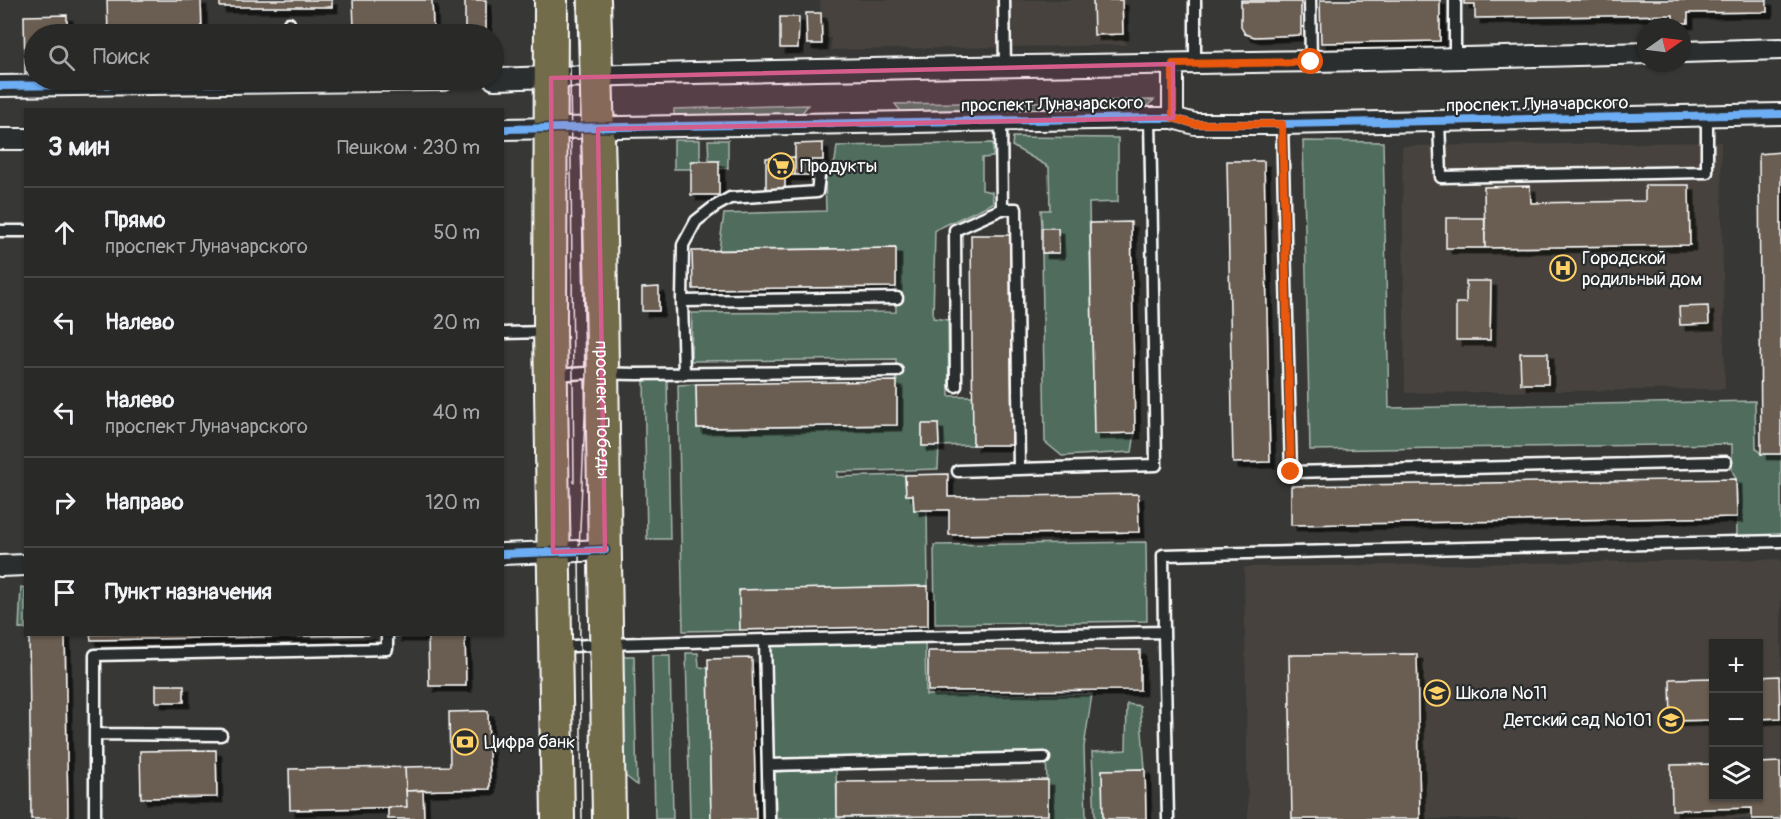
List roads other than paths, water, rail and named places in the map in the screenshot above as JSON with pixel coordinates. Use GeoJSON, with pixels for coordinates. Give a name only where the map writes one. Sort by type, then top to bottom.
{"type":"FeatureCollection","features":[{"type":"Feature","properties":{"kind":"main road"},"geometry":{"type":"LineString","coordinates":[[551,0],[550,332],[558,819]]}},
{"type":"Feature","properties":{"kind":"main road","name":"проспект Победы"},"geometry":{"type":"LineString","coordinates":[[594,0],[609,819]]}},
{"type":"Feature","properties":{"kind":"street"},"geometry":{"type":"LineString","coordinates":[[1691,52],[1781,49]]}},
{"type":"Feature","properties":{"kind":"street"},"geometry":{"type":"LineString","coordinates":[[504,79],[1637,53]]}},
{"type":"Feature","properties":{"kind":"street"},"geometry":{"type":"LineString","coordinates":[[1173,64],[1173,118]]}},
{"type":"Feature","properties":{"kind":"street"},"geometry":{"type":"LineString","coordinates":[[0,86],[24,86]]}},
{"type":"Feature","properties":{"kind":"street","name":"проспект Луначарского"},"geometry":{"type":"LineString","coordinates":[[504,129],[1150,118],[1173,118],[1194,124],[1282,124],[1781,114]]}},
{"type":"Feature","properties":{"kind":"street"},"geometry":{"type":"LineString","coordinates":[[0,139],[24,139]]}},
{"type":"Feature","properties":{"kind":"street"},"geometry":{"type":"LineString","coordinates":[[504,554],[605,550]]}},
{"type":"Feature","properties":{"kind":"street"},"geometry":{"type":"LineString","coordinates":[[0,566],[24,565]]}},
{"type":"Feature","properties":{"kind":"lane"},"geometry":{"type":"LineString","coordinates":[[1004,0],[1005,66]]}},
{"type":"Feature","properties":{"kind":"lane"},"geometry":{"type":"LineString","coordinates":[[1195,0],[1195,63]]}},
{"type":"Feature","properties":{"kind":"lane"},"geometry":{"type":"LineString","coordinates":[[1310,0],[1311,62]]}},
{"type":"Feature","properties":{"kind":"lane"},"geometry":{"type":"LineString","coordinates":[[1455,0],[1455,59]]}},
{"type":"Feature","properties":{"kind":"lane"},"geometry":{"type":"LineString","coordinates":[[1439,120],[1441,177],[1452,177],[1707,172],[1707,117]]}},
{"type":"Feature","properties":{"kind":"lane"},"geometry":{"type":"LineString","coordinates":[[958,471],[1156,465],[1150,118]]}},
{"type":"Feature","properties":{"kind":"lane"},"geometry":{"type":"LineString","coordinates":[[1001,120],[1002,209]]}},
{"type":"Feature","properties":{"kind":"lane"},"geometry":{"type":"LineString","coordinates":[[1282,124],[1291,472],[1726,462]]}},
{"type":"Feature","properties":{"kind":"lane"},"geometry":{"type":"LineString","coordinates":[[684,374],[683,245],[696,221],[730,198],[817,192],[819,176]]}},
{"type":"Feature","properties":{"kind":"lane"},"geometry":{"type":"LineString","coordinates":[[956,386],[955,230],[1002,209],[1016,209],[1019,469]]}},
{"type":"Feature","properties":{"kind":"lane"},"geometry":{"type":"LineString","coordinates":[[0,231],[24,231]]}},
{"type":"Feature","properties":{"kind":"lane"},"geometry":{"type":"LineString","coordinates":[[682,301],[897,298]]}},
{"type":"Feature","properties":{"kind":"lane"},"geometry":{"type":"LineString","coordinates":[[504,333],[550,332]]}},
{"type":"Feature","properties":{"kind":"lane"},"geometry":{"type":"LineString","coordinates":[[552,375],[587,372],[684,374],[897,371]]}},
{"type":"Feature","properties":{"kind":"lane"},"geometry":{"type":"LineString","coordinates":[[1168,819],[1163,555],[1781,541]]}},
{"type":"Feature","properties":{"kind":"lane"},"geometry":{"type":"LineString","coordinates":[[556,647],[765,640],[1164,632]]}},
{"type":"Feature","properties":{"kind":"lane"},"geometry":{"type":"LineString","coordinates":[[95,819],[95,655],[387,649],[387,636]]}},
{"type":"Feature","properties":{"kind":"lane"},"geometry":{"type":"LineString","coordinates":[[765,640],[769,819]]}},
{"type":"Feature","properties":{"kind":"lane"},"geometry":{"type":"LineString","coordinates":[[95,734],[221,735]]}},
{"type":"Feature","properties":{"kind":"lane"},"geometry":{"type":"LineString","coordinates":[[768,765],[1044,758]]}},
{"type":"Feature","properties":{"kind":"tram line"},"geometry":{"type":"LineString","coordinates":[[578,0],[587,373],[579,551],[582,819]]}},
{"type":"Feature","properties":{"kind":"tram line"},"geometry":{"type":"LineString","coordinates":[[570,60],[574,483]]}},
{"type":"Feature","properties":{"kind":"place","name":"Продукты"},"geometry":{"type":"Point","coordinates":[781,166]}},
{"type":"Feature","properties":{"kind":"place","name":"Городской родильный дом"},"geometry":{"type":"Point","coordinates":[1563,268]}},
{"type":"Feature","properties":{"kind":"place","name":"Школа №11"},"geometry":{"type":"Point","coordinates":[1437,693]}},
{"type":"Feature","properties":{"kind":"place","name":"Детский сад №101"},"geometry":{"type":"Point","coordinates":[1671,720]}},
{"type":"Feature","properties":{"kind":"place","name":"Цифра банк"},"geometry":{"type":"Point","coordinates":[465,742]}}]}
